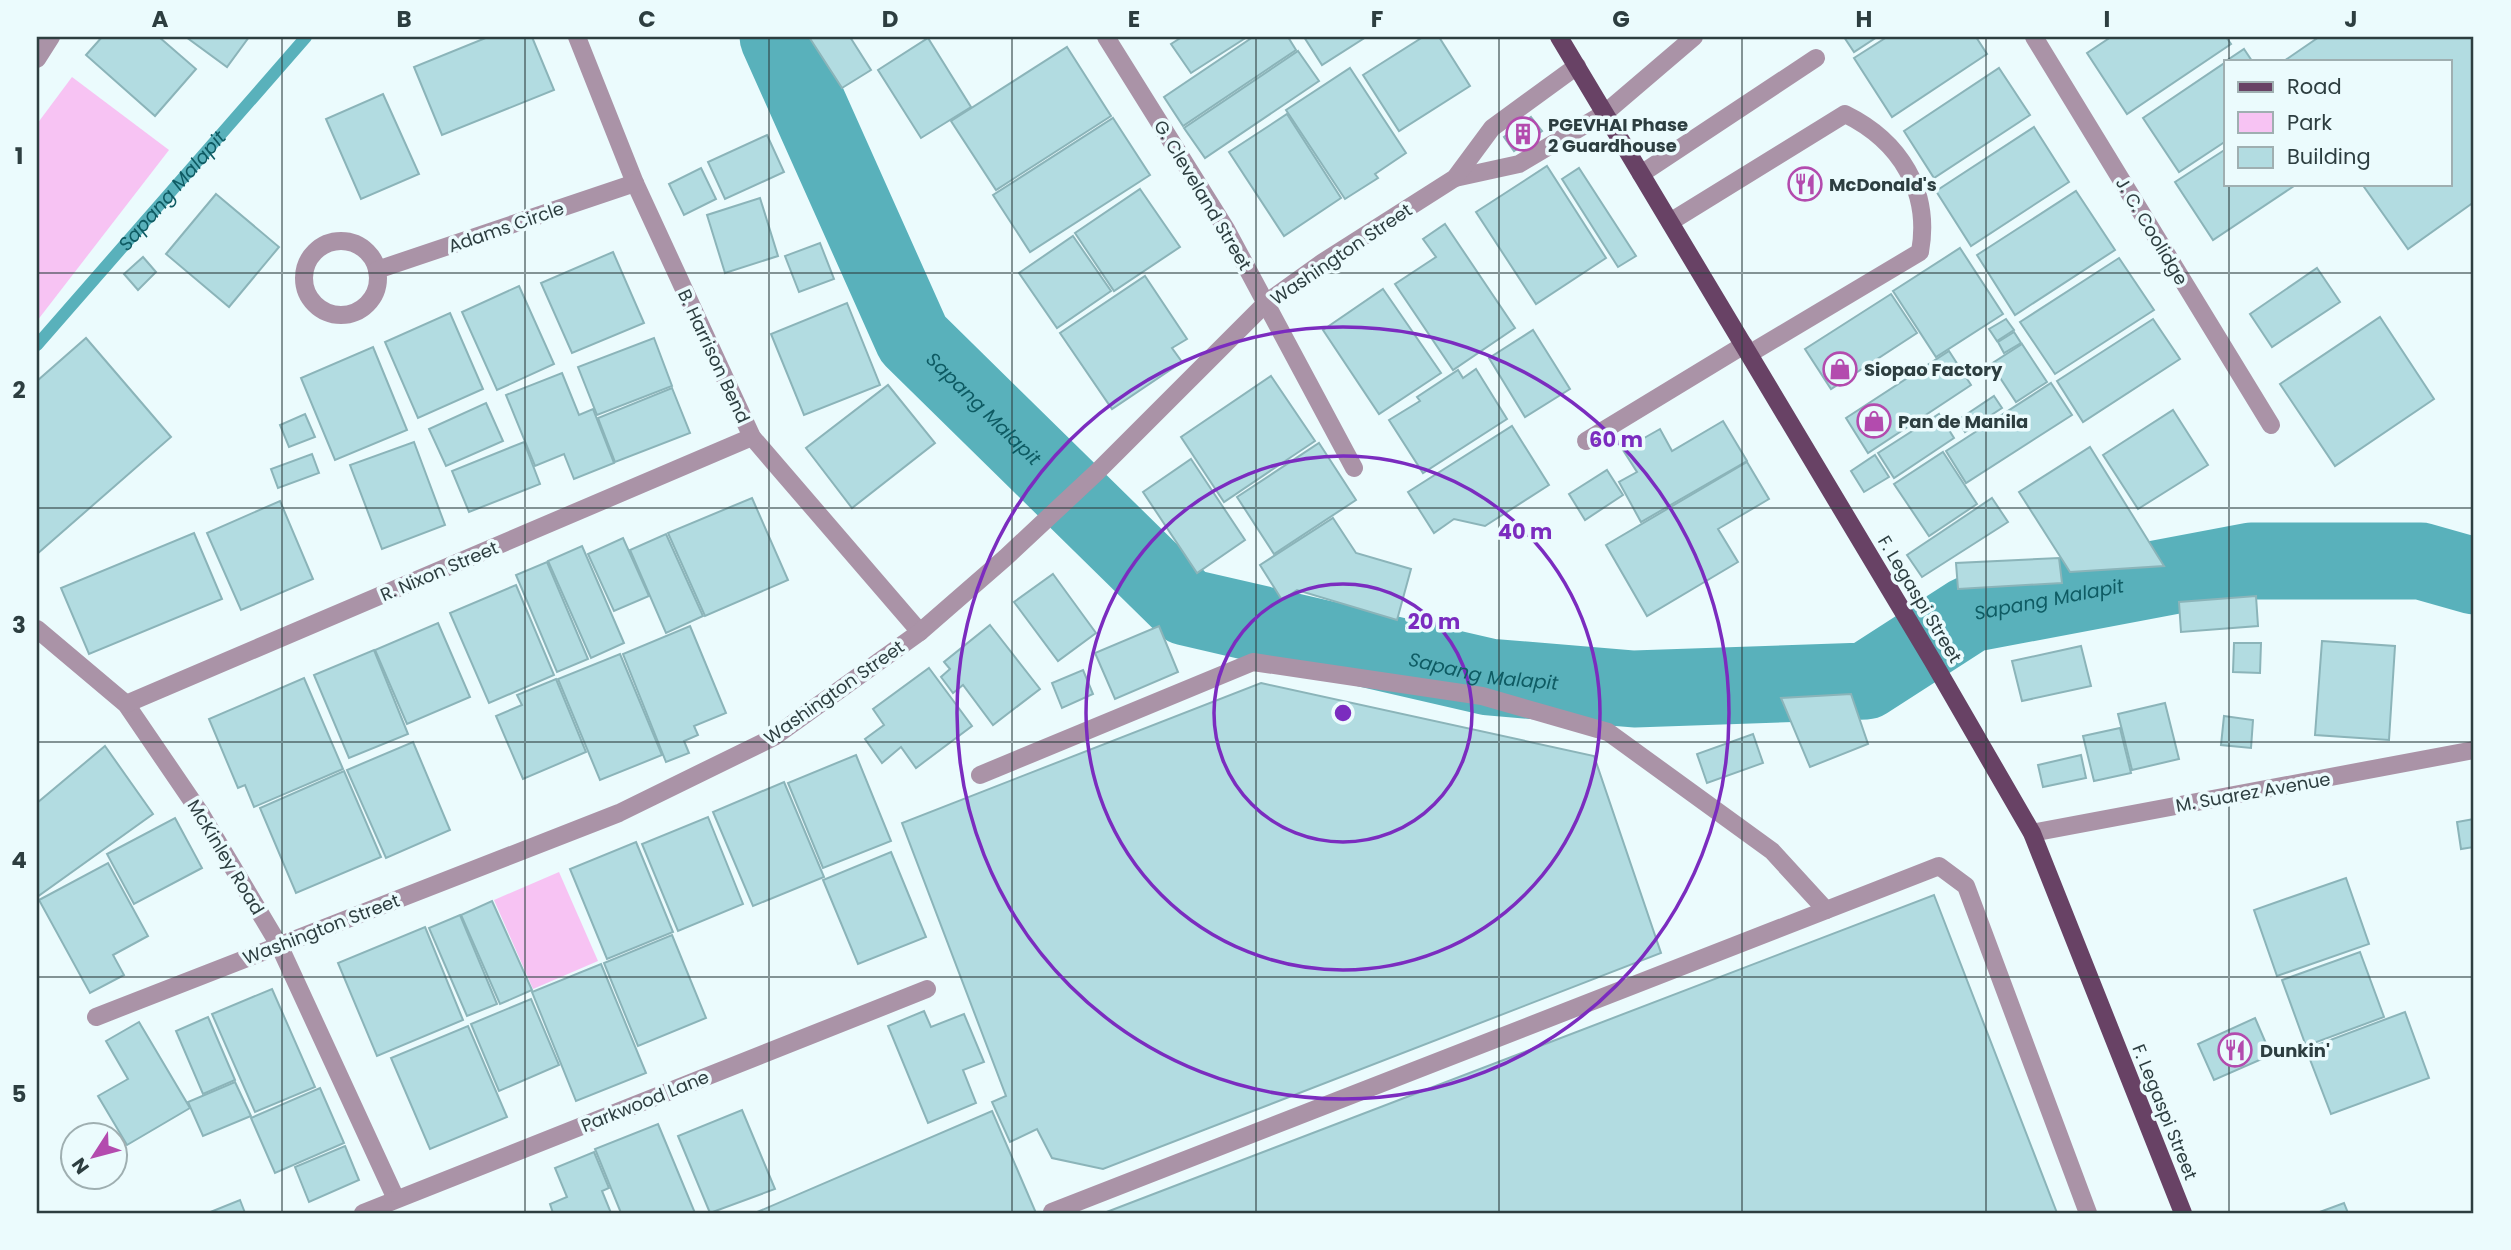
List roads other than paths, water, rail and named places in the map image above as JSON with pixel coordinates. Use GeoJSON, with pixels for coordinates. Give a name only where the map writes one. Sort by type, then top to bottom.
{"type":"FeatureCollection","features":[{"type":"Feature","properties":{"kind":"main road","name":"F. Legaspi Street"},"geometry":{"type":"LineString","coordinates":[[1559,37],[1912,626],[2032,834],[2183,1213]]}},
{"type":"Feature","properties":{"kind":"street"},"geometry":{"type":"LineString","coordinates":[[37,59],[51,37]]}},
{"type":"Feature","properties":{"kind":"street","name":"B. Harrison Bend"},"geometry":{"type":"LineString","coordinates":[[577,37],[635,183],[752,438],[920,632]]}},
{"type":"Feature","properties":{"kind":"street","name":"G. Cleveland Street"},"geometry":{"type":"LineString","coordinates":[[1106,37],[1226,229],[1354,468]]}},
{"type":"Feature","properties":{"kind":"street","name":"J. C. Coolidge"},"geometry":{"type":"LineString","coordinates":[[2034,37],[2271,425]]}},
{"type":"Feature","properties":{"kind":"street","name":"Washington Street"},"geometry":{"type":"LineString","coordinates":[[96,1017],[619,813],[774,737],[920,632],[1097,472],[1266,303],[1323,262],[1455,178],[1519,164],[1605,113],[1690,38]]}},
{"type":"Feature","properties":{"kind":"street"},"geometry":{"type":"LineString","coordinates":[[1642,174],[1816,58]]}},
{"type":"Feature","properties":{"kind":"street","name":"Washington Street"},"geometry":{"type":"LineString","coordinates":[[1455,178],[1492,128],[1577,66]]}},
{"type":"Feature","properties":{"kind":"street"},"geometry":{"type":"LineString","coordinates":[[1586,441],[1920,252],[1924,232],[1917,188],[1907,168],[1880,136],[1844,114],[1670,222]]}},
{"type":"Feature","properties":{"kind":"street","name":"Adams Circle"},"geometry":{"type":"LineString","coordinates":[[377,270],[635,183]]}},
{"type":"Feature","properties":{"kind":"street"},"geometry":{"type":"LineString","coordinates":[[342,241],[358,244],[370,255],[377,270],[377,287],[370,301],[357,312],[340,315],[324,311],[312,300],[305,285],[305,269],[313,254],[326,244],[342,241]]}},
{"type":"Feature","properties":{"kind":"street","name":"R. Nixon Street"},"geometry":{"type":"LineString","coordinates":[[126,704],[752,438]]}},
{"type":"Feature","properties":{"kind":"street","name":"McKinley Road"},"geometry":{"type":"LineString","coordinates":[[37,629],[126,704],[201,814],[279,945],[396,1199]]}},
{"type":"Feature","properties":{"kind":"street"},"geometry":{"type":"LineString","coordinates":[[980,775],[1254,662],[1482,696],[1608,732],[1772,851],[1826,910]]}},
{"type":"Feature","properties":{"kind":"street","name":"M. Suarez Avenue"},"geometry":{"type":"LineString","coordinates":[[2032,834],[2474,750]]}},
{"type":"Feature","properties":{"kind":"street"},"geometry":{"type":"LineString","coordinates":[[1052,1212],[1939,866],[1966,886],[2088,1213]]}},
{"type":"Feature","properties":{"kind":"street","name":"Parkwood Lane"},"geometry":{"type":"LineString","coordinates":[[363,1213],[928,989]]}},
{"type":"Feature","properties":{"kind":"waterway","name":"Sapang Malapit"},"geometry":{"type":"LineString","coordinates":[[37,345],[306,37]]}},
{"type":"Feature","properties":{"kind":"waterway","name":"Sapang Malapit"},"geometry":{"type":"LineString","coordinates":[[778,37],[913,339],[1186,607],[1489,677],[1634,689],[1866,681],[1970,614],[2251,561],[2421,561],[2474,576]]}},
{"type":"Feature","properties":{"kind":"place","name":"PGEVHAI Phase 2 Guardhouse"},"geometry":{"type":"Point","coordinates":[1523,134]}},
{"type":"Feature","properties":{"kind":"place","name":"McDonald's"},"geometry":{"type":"Point","coordinates":[1805,184]}},
{"type":"Feature","properties":{"kind":"place","name":"Siopao Factory"},"geometry":{"type":"Point","coordinates":[1840,369]}},
{"type":"Feature","properties":{"kind":"place","name":"Pan de Manila"},"geometry":{"type":"Point","coordinates":[1874,421]}},
{"type":"Feature","properties":{"kind":"place","name":"Dunkin'"},"geometry":{"type":"Point","coordinates":[2235,1050]}}]}
